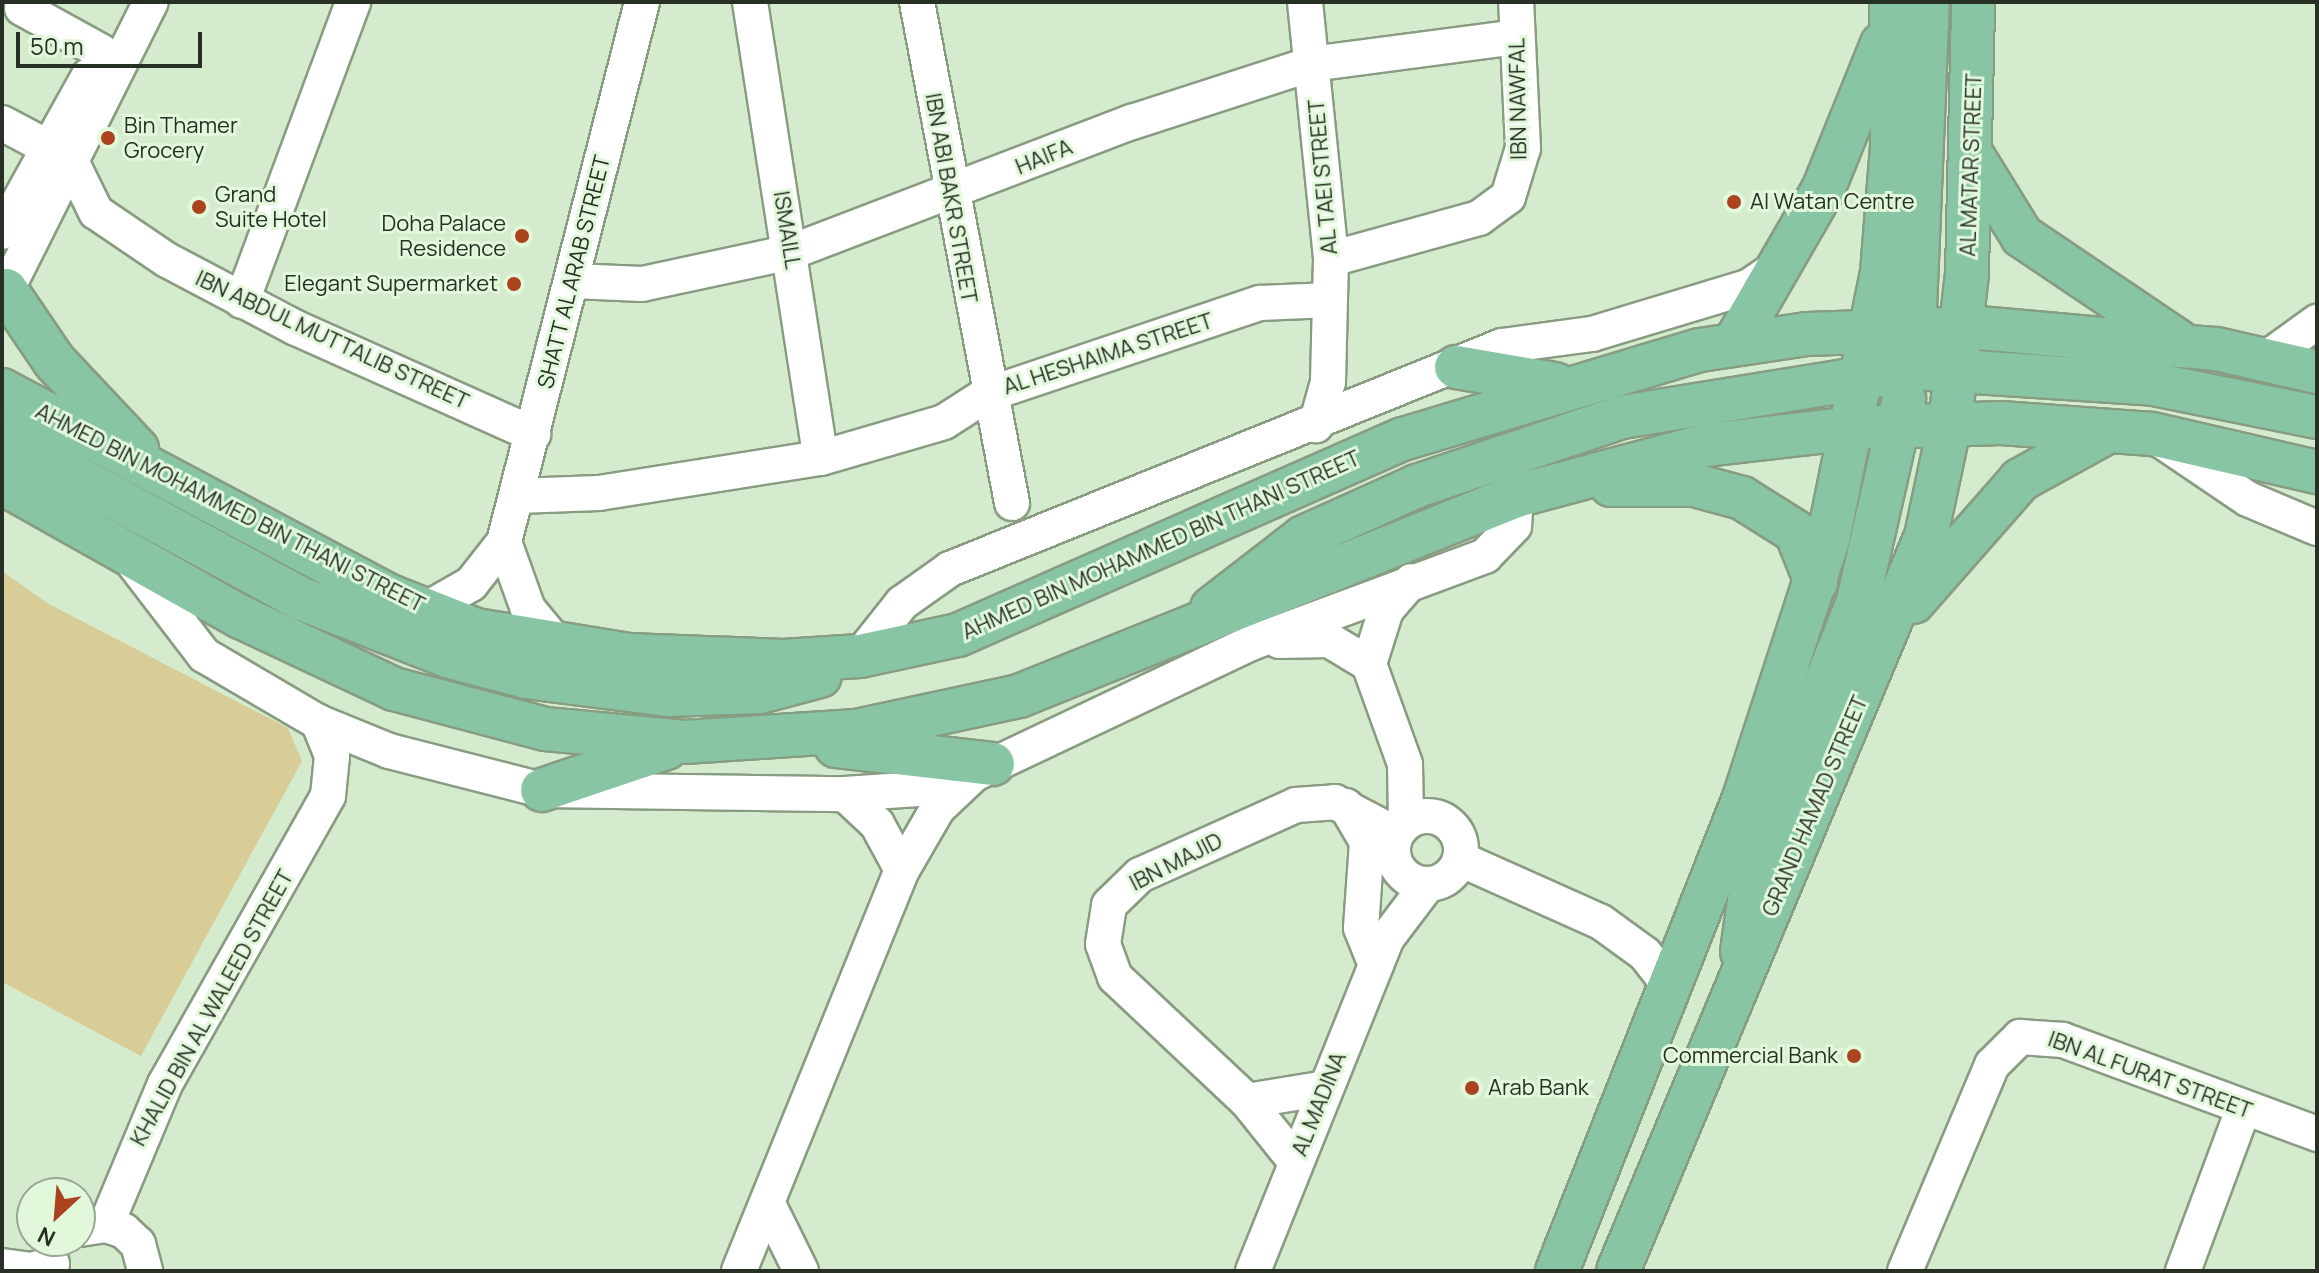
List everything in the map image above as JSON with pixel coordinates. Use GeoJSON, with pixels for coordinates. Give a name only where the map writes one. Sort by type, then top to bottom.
{"type":"FeatureCollection","features":[{"type":"Feature","properties":{"kind":"main road","name":"AL MATAR STREET"},"geometry":{"type":"LineString","coordinates":[[1962,328],[1973,2]]}},
{"type":"Feature","properties":{"kind":"main road"},"geometry":{"type":"LineString","coordinates":[[1734,344],[1785,261],[1849,133],[1903,7]]}},
{"type":"Feature","properties":{"kind":"main road"},"geometry":{"type":"LineString","coordinates":[[1744,972],[1743,911],[1754,864],[1858,601],[1900,424],[1905,356],[1890,189],[1903,7]]}},
{"type":"Feature","properties":{"kind":"main road"},"geometry":{"type":"LineString","coordinates":[[1970,150],[2022,236],[2183,345]]}},
{"type":"Feature","properties":{"kind":"main road"},"geometry":{"type":"LineString","coordinates":[[4,294],[55,362],[162,476]]}},
{"type":"Feature","properties":{"kind":"main road","name":"AHMED BIN MOHAMMED BIN THANI STREET"},"geometry":{"type":"LineString","coordinates":[[2,390],[162,476],[425,610],[476,630],[558,645],[729,661],[860,656],[1003,619],[1360,457],[1564,386],[1734,344],[1905,356],[1962,328],[2183,345],[2267,358],[2317,372]]}},
{"type":"Feature","properties":{"kind":"main road","name":"GRAND HAMAD STREET"},"geometry":{"type":"LineString","coordinates":[[1618,1271],[1890,630],[1926,536],[1950,423],[1962,328]]}},
{"type":"Feature","properties":{"kind":"main road"},"geometry":{"type":"LineString","coordinates":[[1905,356],[1925,405],[1950,423]]}},
{"type":"Feature","properties":{"kind":"main road"},"geometry":{"type":"LineString","coordinates":[[1852,428],[1905,356]]}},
{"type":"Feature","properties":{"kind":"main road"},"geometry":{"type":"LineString","coordinates":[[1193,624],[1304,537],[1506,452],[1670,407],[1863,381],[1905,356],[1957,368],[2193,390],[2317,417]]}},
{"type":"Feature","properties":{"kind":"main road"},"geometry":{"type":"LineString","coordinates":[[1456,367],[1564,386]]}},
{"type":"Feature","properties":{"kind":"main road"},"geometry":{"type":"LineString","coordinates":[[1557,1271],[1666,981],[1744,798],[1816,582],[1863,381]]}},
{"type":"Feature","properties":{"kind":"main road"},"geometry":{"type":"LineString","coordinates":[[13,497],[125,551],[274,634],[394,689],[545,729],[684,742],[795,738],[1019,696],[1193,624],[1531,492],[1706,445],[1852,428],[1950,423],[2133,432],[2317,472]]}},
{"type":"Feature","properties":{"kind":"main road"},"geometry":{"type":"LineString","coordinates":[[1890,630],[2020,480],[2059,453],[2133,432]]}},
{"type":"Feature","properties":{"kind":"main road"},"geometry":{"type":"LineString","coordinates":[[2,437],[302,599],[485,668],[629,692],[733,694],[809,681],[860,656]]}},
{"type":"Feature","properties":{"kind":"main road"},"geometry":{"type":"LineString","coordinates":[[1531,492],[1661,483],[1726,492],[1788,524],[1807,551],[1816,582]]}},
{"type":"Feature","properties":{"kind":"main road"},"geometry":{"type":"LineString","coordinates":[[795,738],[984,769]]}},
{"type":"Feature","properties":{"kind":"main road"},"geometry":{"type":"LineString","coordinates":[[542,790],[684,742]]}},
{"type":"Feature","properties":{"kind":"street"},"geometry":{"type":"LineString","coordinates":[[4,294],[36,227],[60,155],[102,52],[129,2]]}},
{"type":"Feature","properties":{"kind":"street"},"geometry":{"type":"LineString","coordinates":[[2,232],[60,155],[151,2]]}},
{"type":"Feature","properties":{"kind":"street"},"geometry":{"type":"LineString","coordinates":[[242,301],[353,2]]}},
{"type":"Feature","properties":{"kind":"street","name":"SHATT AL ARAB STREET"},"geometry":{"type":"LineString","coordinates":[[425,610],[471,584],[504,542],[642,2]]}},
{"type":"Feature","properties":{"kind":"street","name":"ISMAILL"},"geometry":{"type":"LineString","coordinates":[[750,2],[821,458]]}},
{"type":"Feature","properties":{"kind":"street","name":"IBN ABI BAKR STREET"},"geometry":{"type":"LineString","coordinates":[[917,2],[986,395],[1012,503]]}},
{"type":"Feature","properties":{"kind":"street","name":"AL TAEI STREET"},"geometry":{"type":"LineString","coordinates":[[1305,2],[1331,259],[1330,353],[1316,425]]}},
{"type":"Feature","properties":{"kind":"street","name":"IBN NAWFAL"},"geometry":{"type":"LineString","coordinates":[[1331,259],[1494,209],[1517,182],[1523,148],[1516,2]]}},
{"type":"Feature","properties":{"kind":"street"},"geometry":{"type":"LineString","coordinates":[[22,8],[102,52]]}},
{"type":"Feature","properties":{"kind":"street","name":"HAIFA"},"geometry":{"type":"LineString","coordinates":[[573,281],[642,284],[791,252],[949,195],[1132,122],[1312,64],[1517,37]]}},
{"type":"Feature","properties":{"kind":"street"},"geometry":{"type":"LineString","coordinates":[[2,123],[60,155],[96,212],[36,227]]}},
{"type":"Feature","properties":{"kind":"street","name":"IBN ABDUL MUTTALIB STREET"},"geometry":{"type":"LineString","coordinates":[[96,212],[242,301],[533,434]]}},
{"type":"Feature","properties":{"kind":"street"},"geometry":{"type":"LineString","coordinates":[[860,656],[902,603],[950,569],[1316,425],[1380,392],[1456,367],[1502,346],[1592,334],[1734,292],[1785,261]]}},
{"type":"Feature","properties":{"kind":"street","name":"AL HESHAIMA STREET"},"geometry":{"type":"LineString","coordinates":[[517,496],[599,493],[821,458],[944,422],[986,395],[1260,303],[1330,300]]}},
{"type":"Feature","properties":{"kind":"street"},"geometry":{"type":"LineString","coordinates":[[2267,358],[2317,322]]}},
{"type":"Feature","properties":{"kind":"street"},"geometry":{"type":"LineString","coordinates":[[1330,353],[1380,392]]}},
{"type":"Feature","properties":{"kind":"street"},"geometry":{"type":"LineString","coordinates":[[2133,432],[2248,499],[2317,528]]}},
{"type":"Feature","properties":{"kind":"street"},"geometry":{"type":"LineString","coordinates":[[125,551],[204,655],[318,722],[389,751],[542,790],[845,794],[918,789],[984,769],[1251,643],[1496,549],[1514,526],[1531,492]]}},
{"type":"Feature","properties":{"kind":"street"},"geometry":{"type":"LineString","coordinates":[[504,542],[528,609],[558,645]]}},
{"type":"Feature","properties":{"kind":"street"},"geometry":{"type":"LineString","coordinates":[[1412,580],[1386,610],[1369,664],[1405,764],[1443,819],[1459,836],[1460,859],[1601,922],[1645,954],[1666,981]]}},
{"type":"Feature","properties":{"kind":"street"},"geometry":{"type":"LineString","coordinates":[[1251,643],[1316,637],[1369,664]]}},
{"type":"Feature","properties":{"kind":"street","name":"KHALID BIN AL WALEED STREET"},"geometry":{"type":"LineString","coordinates":[[96,1221],[165,1084],[328,796],[332,756],[318,722]]}},
{"type":"Feature","properties":{"kind":"street","name":"KHALID BIN AL WALEED STREET"},"geometry":{"type":"LineString","coordinates":[[328,796],[389,751]]}},
{"type":"Feature","properties":{"kind":"street"},"geometry":{"type":"LineString","coordinates":[[1405,764],[1401,828],[1414,877]]}},
{"type":"Feature","properties":{"kind":"street"},"geometry":{"type":"LineString","coordinates":[[721,1271],[743,1258],[768,1204],[902,870],[938,808],[984,769]]}},
{"type":"Feature","properties":{"kind":"street"},"geometry":{"type":"LineString","coordinates":[[845,794],[877,824],[902,870]]}},
{"type":"Feature","properties":{"kind":"street","name":"IBN MAJID"},"geometry":{"type":"LineString","coordinates":[[1296,1162],[1247,1101],[1115,977],[1103,944],[1109,905],[1140,875],[1296,805],[1346,806],[1401,828]]}},
{"type":"Feature","properties":{"kind":"street"},"geometry":{"type":"LineString","coordinates":[[1346,806],[1367,842],[1361,928],[1382,952]]}},
{"type":"Feature","properties":{"kind":"street"},"geometry":{"type":"LineString","coordinates":[[1401,828],[1443,819]]}},
{"type":"Feature","properties":{"kind":"street","name":"AL MADINA"},"geometry":{"type":"LineString","coordinates":[[1253,1271],[1414,877],[1454,872],[1460,859]]}},
{"type":"Feature","properties":{"kind":"street","name":"IBN AL FURAT STREET"},"geometry":{"type":"LineString","coordinates":[[1905,1271],[1992,1065],[2002,1048],[2040,1034],[2243,1110],[2317,1134]]}},
{"type":"Feature","properties":{"kind":"street"},"geometry":{"type":"LineString","coordinates":[[1247,1101],[1326,1088]]}},
{"type":"Feature","properties":{"kind":"street"},"geometry":{"type":"LineString","coordinates":[[2183,1271],[2243,1110]]}},
{"type":"Feature","properties":{"kind":"street"},"geometry":{"type":"LineString","coordinates":[[768,1204],[801,1271]]}},
{"type":"Feature","properties":{"kind":"street"},"geometry":{"type":"LineString","coordinates":[[96,1228],[138,1244],[145,1271]]}},
{"type":"Feature","properties":{"kind":"street"},"geometry":{"type":"LineString","coordinates":[[2,1266],[32,1270],[56,1259]]}},
{"type":"Feature","properties":{"kind":"shaded area"},"geometry":{"type":"Polygon","coordinates":[[[2,571],[47,603],[288,728],[302,761],[141,1056],[2,982],[2,571]]]}},
{"type":"Feature","properties":{"kind":"place","name":"Bin Thamer Grocery"},"geometry":{"type":"Point","coordinates":[108,138]}},
{"type":"Feature","properties":{"kind":"place","name":"Al Watan Centre"},"geometry":{"type":"Point","coordinates":[1734,202]}},
{"type":"Feature","properties":{"kind":"place","name":"Grand Suite Hotel"},"geometry":{"type":"Point","coordinates":[199,207]}},
{"type":"Feature","properties":{"kind":"place","name":"Doha Palace Residence"},"geometry":{"type":"Point","coordinates":[522,236]}},
{"type":"Feature","properties":{"kind":"place","name":"Elegant Supermarket"},"geometry":{"type":"Point","coordinates":[514,284]}},
{"type":"Feature","properties":{"kind":"place","name":"Commercial Bank"},"geometry":{"type":"Point","coordinates":[1854,1056]}},
{"type":"Feature","properties":{"kind":"place","name":"Arab Bank"},"geometry":{"type":"Point","coordinates":[1472,1088]}}]}
